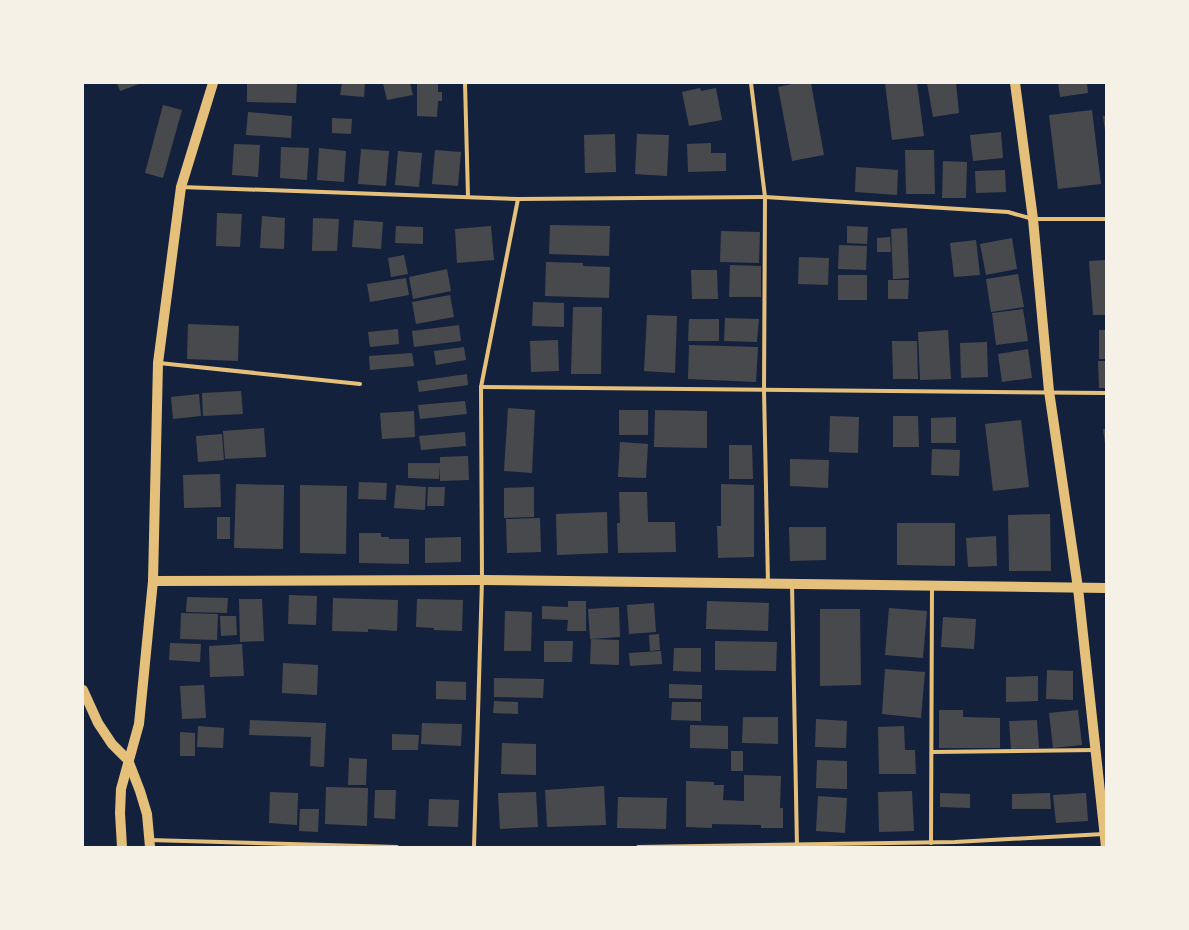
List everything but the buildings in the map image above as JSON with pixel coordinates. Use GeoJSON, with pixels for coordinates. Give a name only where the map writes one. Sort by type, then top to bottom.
{"type":"FeatureCollection","features":[{"type":"Feature","properties":{"kind":"main road"},"geometry":{"type":"LineString","coordinates":[[122,847],[120,813],[121,789],[139,724],[154,581],[158,363],[181,187],[212,83]]}},
{"type":"Feature","properties":{"kind":"main road"},"geometry":{"type":"LineString","coordinates":[[1015,83],[1033,219],[1049,391],[1078,588],[1106,847]]}},
{"type":"Feature","properties":{"kind":"main road"},"geometry":{"type":"LineString","coordinates":[[154,581],[482,580],[1106,588]]}},
{"type":"Feature","properties":{"kind":"main road"},"geometry":{"type":"LineString","coordinates":[[83,690],[98,723],[112,744],[128,760],[140,790],[147,814],[150,844]]}},
{"type":"Feature","properties":{"kind":"street"},"geometry":{"type":"LineString","coordinates":[[466,83],[468,197]]}},
{"type":"Feature","properties":{"kind":"street"},"geometry":{"type":"LineString","coordinates":[[751,83],[765,197],[764,391],[768,583]]}},
{"type":"Feature","properties":{"kind":"street"},"geometry":{"type":"LineString","coordinates":[[181,187],[518,199],[765,197],[1008,212],[1033,219],[1106,219]]}},
{"type":"Feature","properties":{"kind":"street"},"geometry":{"type":"LineString","coordinates":[[474,847],[482,580],[482,387],[518,199]]}},
{"type":"Feature","properties":{"kind":"street"},"geometry":{"type":"LineString","coordinates":[[158,363],[360,384]]}},
{"type":"Feature","properties":{"kind":"street"},"geometry":{"type":"LineString","coordinates":[[482,387],[764,391],[1049,391],[1106,393]]}},
{"type":"Feature","properties":{"kind":"street"},"geometry":{"type":"LineString","coordinates":[[792,583],[797,846]]}},
{"type":"Feature","properties":{"kind":"street"},"geometry":{"type":"LineString","coordinates":[[931,843],[932,586]]}},
{"type":"Feature","properties":{"kind":"street"},"geometry":{"type":"LineString","coordinates":[[932,752],[1095,750]]}},
{"type":"Feature","properties":{"kind":"street"},"geometry":{"type":"LineString","coordinates":[[638,847],[916,845],[931,843],[955,845],[1105,834]]}},
{"type":"Feature","properties":{"kind":"street"},"geometry":{"type":"LineString","coordinates":[[150,844],[397,847]]}}]}
